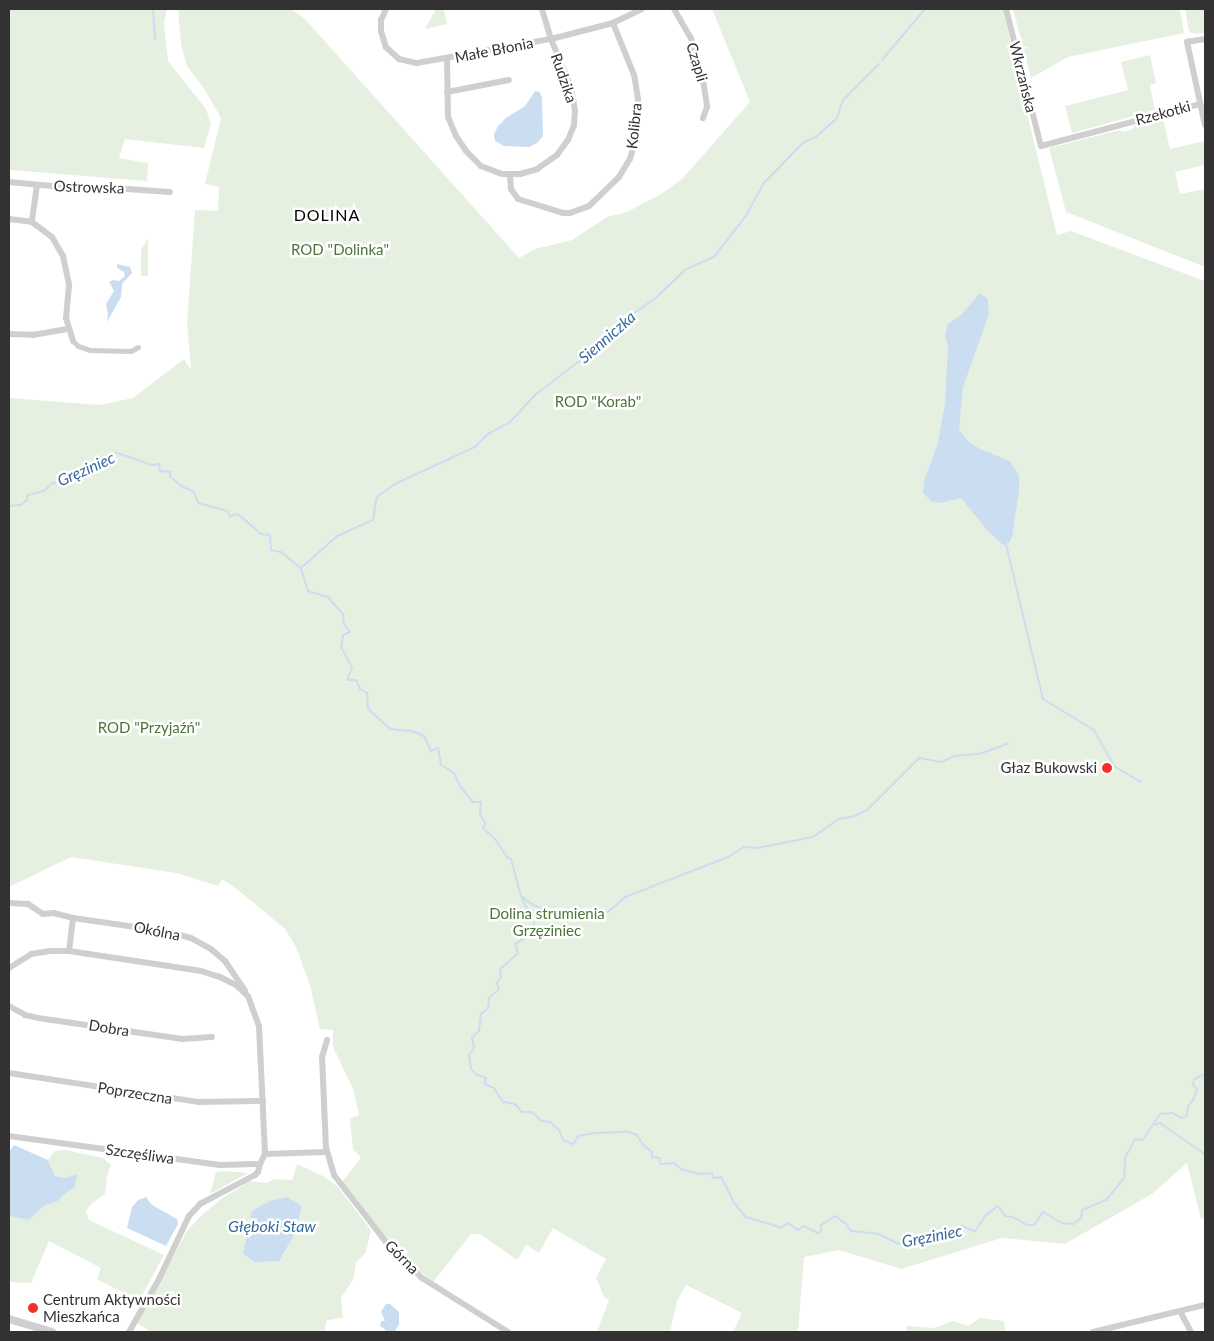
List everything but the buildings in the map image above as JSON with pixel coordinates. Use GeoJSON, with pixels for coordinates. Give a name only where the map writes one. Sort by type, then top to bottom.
{"type":"FeatureCollection","features":[{"type":"Feature","properties":{"kind":"street","name":"Małe Błonia"},"geometry":{"type":"LineString","coordinates":[[386,9],[381,20],[384,42],[394,55],[411,63],[447,59],[550,39],[613,23],[642,9]]}},
{"type":"Feature","properties":{"kind":"street","name":"Rudzika"},"geometry":{"type":"LineString","coordinates":[[447,59],[448,117],[461,144],[480,166],[494,172],[510,175],[538,169],[551,160],[568,140],[574,125],[575,102],[550,39],[542,9]]}},
{"type":"Feature","properties":{"kind":"street","name":"Czapli"},"geometry":{"type":"LineString","coordinates":[[674,9],[691,38],[702,74],[706,107],[703,118]]}},
{"type":"Feature","properties":{"kind":"street","name":"Wkrzańska"},"geometry":{"type":"LineString","coordinates":[[1006,9],[1041,146]]}},
{"type":"Feature","properties":{"kind":"street","name":"Kolibra"},"geometry":{"type":"LineString","coordinates":[[510,175],[511,189],[518,199],[556,212],[570,213],[594,202],[619,177],[630,159],[636,138],[638,99],[634,76],[613,23]]}},
{"type":"Feature","properties":{"kind":"street"},"geometry":{"type":"LineString","coordinates":[[1205,39],[1187,42],[1205,125]]}},
{"type":"Feature","properties":{"kind":"street"},"geometry":{"type":"LineString","coordinates":[[447,92],[509,80]]}},
{"type":"Feature","properties":{"kind":"street","name":"Rzekotki"},"geometry":{"type":"LineString","coordinates":[[1041,146],[1200,104]]}},
{"type":"Feature","properties":{"kind":"street","name":"Ostrowska"},"geometry":{"type":"LineString","coordinates":[[9,182],[170,192]]}},
{"type":"Feature","properties":{"kind":"street"},"geometry":{"type":"LineString","coordinates":[[32,222],[37,185]]}},
{"type":"Feature","properties":{"kind":"street"},"geometry":{"type":"LineString","coordinates":[[9,219],[32,222],[52,237],[64,256],[68,278],[66,312],[68,330],[78,346],[90,350],[131,351],[138,347]]}},
{"type":"Feature","properties":{"kind":"street"},"geometry":{"type":"LineString","coordinates":[[12,342],[11,334],[33,335],[68,330]]}},
{"type":"Feature","properties":{"kind":"street","name":"Okólna"},"geometry":{"type":"LineString","coordinates":[[9,903],[24,903],[40,913],[54,913],[73,918],[170,932],[191,938],[211,949],[225,961],[237,976],[248,996],[259,1026],[265,1154]]}},
{"type":"Feature","properties":{"kind":"street"},"geometry":{"type":"LineString","coordinates":[[69,950],[73,918]]}},
{"type":"Feature","properties":{"kind":"street"},"geometry":{"type":"LineString","coordinates":[[9,968],[31,954],[69,950],[208,973],[230,981],[248,996]]}},
{"type":"Feature","properties":{"kind":"street","name":"Dobra"},"geometry":{"type":"LineString","coordinates":[[9,1006],[25,1015],[38,1018],[182,1039],[212,1037]]}},
{"type":"Feature","properties":{"kind":"street","name":"Górna"},"geometry":{"type":"LineString","coordinates":[[326,1040],[322,1057],[326,1152],[337,1180],[396,1252],[430,1284],[508,1332]]}},
{"type":"Feature","properties":{"kind":"street","name":"Poprzeczna"},"geometry":{"type":"LineString","coordinates":[[9,1073],[198,1102],[263,1102]]}},
{"type":"Feature","properties":{"kind":"street","name":"Szczęśliwa"},"geometry":{"type":"LineString","coordinates":[[9,1136],[220,1165],[260,1164]]}},
{"type":"Feature","properties":{"kind":"street"},"geometry":{"type":"LineString","coordinates":[[129,1332],[163,1270],[189,1216],[200,1204],[255,1175],[260,1169],[260,1164],[265,1154],[326,1152]]}},
{"type":"Feature","properties":{"kind":"street"},"geometry":{"type":"LineString","coordinates":[[1093,1332],[1205,1305]]}},
{"type":"Feature","properties":{"kind":"street"},"geometry":{"type":"LineString","coordinates":[[1182,1315],[1191,1332]]}},
{"type":"Feature","properties":{"kind":"street"},"geometry":{"type":"LineString","coordinates":[[9,1320],[52,1332]]}},
{"type":"Feature","properties":{"kind":"street"},"geometry":{"type":"LineString","coordinates":[[492,1331],[495,1324]]}},
{"type":"Feature","properties":{"kind":"green space"},"geometry":{"type":"Polygon","coordinates":[[[9,9],[167,9],[164,24],[168,61],[206,109],[211,124],[204,148],[125,139],[119,158],[148,163],[147,181],[9,170],[9,9]]]}},
{"type":"Feature","properties":{"kind":"green space"},"geometry":{"type":"Polygon","coordinates":[[[178,9],[291,9],[304,18],[519,258],[535,249],[572,240],[607,217],[627,212],[661,194],[682,179],[750,102],[712,9],[1004,9],[1013,57],[1057,235],[1071,231],[1205,281],[1205,1218],[1201,1219],[1187,1163],[1152,1194],[1065,1244],[1002,1238],[901,1269],[839,1250],[804,1257],[798,1332],[733,1332],[742,1313],[686,1285],[677,1301],[670,1332],[597,1332],[609,1300],[604,1297],[596,1278],[606,1259],[553,1228],[539,1253],[526,1245],[517,1260],[480,1234],[471,1234],[433,1282],[413,1265],[375,1225],[342,1182],[361,1158],[353,1149],[350,1119],[359,1115],[353,1089],[333,1047],[333,1030],[320,1029],[310,985],[296,947],[285,929],[238,890],[222,879],[218,886],[176,873],[71,857],[9,887],[9,398],[100,405],[133,398],[184,359],[191,370],[187,322],[195,210],[218,211],[219,187],[205,184],[221,118],[203,87],[187,66],[181,45],[178,9]]]}},
{"type":"Feature","properties":{"kind":"green space"},"geometry":{"type":"Polygon","coordinates":[[[436,9],[444,9],[447,24],[425,29],[436,9]]]}},
{"type":"Feature","properties":{"kind":"green space"},"geometry":{"type":"Polygon","coordinates":[[[1013,9],[1180,9],[1184,33],[1068,57],[1031,78],[1013,9]]]}},
{"type":"Feature","properties":{"kind":"green space"},"geometry":{"type":"Polygon","coordinates":[[[1185,9],[1205,9],[1205,33],[1195,34],[1189,31],[1185,9]]]}},
{"type":"Feature","properties":{"kind":"green space"},"geometry":{"type":"Polygon","coordinates":[[[1150,55],[1156,83],[1150,85],[1155,110],[1072,133],[1065,106],[1128,90],[1121,62],[1150,55]]]}},
{"type":"Feature","properties":{"kind":"green space"},"geometry":{"type":"Polygon","coordinates":[[[1163,118],[1170,149],[1205,141],[1205,165],[1175,172],[1180,194],[1205,189],[1205,267],[1066,212],[1049,148],[1120,130],[1123,132],[1133,129],[1134,126],[1163,118]]]}},
{"type":"Feature","properties":{"kind":"green space"},"geometry":{"type":"Polygon","coordinates":[[[148,238],[148,276],[141,276],[141,250],[148,238]]]}},
{"type":"Feature","properties":{"kind":"green space"},"geometry":{"type":"Polygon","coordinates":[[[65,1150],[103,1158],[111,1165],[107,1176],[105,1194],[92,1203],[86,1211],[89,1220],[164,1255],[139,1301],[97,1279],[101,1268],[49,1241],[31,1283],[9,1282],[9,1216],[29,1220],[44,1206],[58,1201],[63,1195],[66,1178],[55,1176],[48,1160],[55,1151],[65,1150]]]}},
{"type":"Feature","properties":{"kind":"green space"},"geometry":{"type":"Polygon","coordinates":[[[297,1164],[325,1177],[338,1187],[371,1230],[366,1252],[356,1263],[353,1280],[341,1298],[343,1318],[327,1320],[324,1332],[151,1332],[137,1323],[187,1231],[202,1215],[221,1199],[250,1181],[267,1183],[273,1179],[292,1180],[297,1164]]]}},
{"type":"Feature","properties":{"kind":"green space"},"geometry":{"type":"Polygon","coordinates":[[[225,1171],[248,1173],[210,1194],[216,1172],[225,1171]]]}},
{"type":"Feature","properties":{"kind":"green space"},"geometry":{"type":"Polygon","coordinates":[[[980,1318],[1004,1321],[1005,1332],[906,1332],[907,1326],[934,1328],[953,1321],[968,1326],[980,1318]]]}},
{"type":"Feature","properties":{"kind":"water"},"geometry":{"type":"Polygon","coordinates":[[[535,91],[540,92],[542,98],[543,136],[537,143],[529,147],[504,146],[495,141],[494,134],[498,126],[506,118],[525,106],[535,91]]]}},
{"type":"Feature","properties":{"kind":"water"},"geometry":{"type":"Polygon","coordinates":[[[117,264],[130,267],[132,273],[122,284],[121,297],[107,322],[106,304],[114,291],[109,282],[113,280],[119,281],[125,276],[124,272],[117,268],[117,264]]]}},
{"type":"Feature","properties":{"kind":"water"},"geometry":{"type":"Polygon","coordinates":[[[980,293],[988,299],[989,314],[963,387],[959,429],[968,441],[980,449],[1010,461],[1019,475],[1019,491],[1012,537],[1009,543],[1003,545],[986,529],[961,498],[940,503],[931,501],[923,493],[924,481],[938,443],[945,403],[948,347],[945,335],[948,324],[961,315],[980,293]]]}},
{"type":"Feature","properties":{"kind":"water"},"geometry":{"type":"Polygon","coordinates":[[[14,1145],[48,1160],[55,1176],[66,1178],[77,1174],[75,1187],[58,1201],[44,1206],[29,1220],[9,1216],[9,1152],[14,1145]]]}},
{"type":"Feature","properties":{"kind":"water"},"geometry":{"type":"Polygon","coordinates":[[[146,1197],[152,1205],[177,1219],[178,1224],[166,1246],[127,1228],[132,1207],[138,1200],[146,1197]]]}},
{"type":"Feature","properties":{"kind":"water","name":"Głęboki Staw"},"geometry":{"type":"Polygon","coordinates":[[[287,1197],[302,1206],[294,1235],[279,1261],[255,1262],[243,1254],[252,1211],[269,1201],[287,1197]]]}},
{"type":"Feature","properties":{"kind":"water"},"geometry":{"type":"Polygon","coordinates":[[[386,1304],[390,1304],[399,1312],[399,1324],[395,1332],[383,1332],[386,1330],[380,1326],[381,1321],[385,1321],[381,1312],[386,1304]]]}},
{"type":"Feature","properties":{"kind":"waterway"},"geometry":{"type":"LineString","coordinates":[[153,9],[155,39]]}},
{"type":"Feature","properties":{"kind":"waterway","name":"Sienniczka"},"geometry":{"type":"LineString","coordinates":[[882,60],[925,9]]}},
{"type":"Feature","properties":{"kind":"waterway","name":"Sienniczka"},"geometry":{"type":"LineString","coordinates":[[301,568],[337,536],[373,520],[376,500],[379,495],[397,483],[475,447],[488,434],[509,423],[535,395],[604,342],[614,327],[657,297],[686,269],[714,257],[745,217],[763,184],[804,142],[816,137],[837,118],[843,100],[879,64]]}},
{"type":"Feature","properties":{"kind":"waterway","name":"Gręziniec"},"geometry":{"type":"LineString","coordinates":[[9,506],[20,505],[26,501],[28,495],[44,491],[51,484],[71,478],[74,472],[97,462],[104,463],[117,453],[152,465],[159,464],[160,471],[170,472],[170,476],[181,486],[194,492],[198,503],[227,511],[230,516],[238,514],[261,534],[270,535],[271,550],[281,552],[301,568],[308,591],[328,597],[343,614],[344,624],[350,632],[343,635],[341,647],[352,667],[347,680],[356,680],[360,689],[367,693],[368,709],[390,729],[412,731],[424,736],[431,751],[438,748],[441,765],[454,773],[460,786],[473,802],[481,802],[480,814],[485,823],[483,828],[495,839],[507,857],[511,859],[521,896],[534,924],[528,936],[515,944],[518,953],[500,969],[501,978],[497,982],[499,989],[489,998],[488,1008],[481,1014],[479,1031],[472,1037],[474,1048],[469,1055],[471,1069],[477,1075],[486,1078],[485,1084],[494,1088],[503,1102],[515,1104],[522,1112],[532,1112],[541,1121],[550,1122],[559,1130],[563,1140],[573,1144],[578,1136],[595,1133],[629,1132],[637,1135],[643,1145],[652,1152],[652,1157],[659,1158],[661,1164],[674,1163],[681,1169],[700,1174],[712,1173],[713,1178],[721,1177],[735,1204],[746,1217],[781,1228],[788,1223],[798,1230],[804,1226],[818,1233],[821,1231],[821,1225],[835,1216],[845,1223],[851,1231],[878,1234],[899,1244],[914,1235],[928,1237],[961,1226],[975,1231],[985,1216],[998,1206],[1005,1216],[1013,1217],[1027,1225],[1034,1225],[1043,1212],[1062,1223],[1073,1224],[1081,1218],[1082,1210],[1106,1200],[1113,1192],[1124,1178],[1125,1158],[1135,1139],[1143,1140],[1160,1114],[1173,1113],[1181,1118],[1187,1116],[1188,1106],[1193,1100],[1197,1089],[1193,1085],[1194,1079],[1205,1074]]}},
{"type":"Feature","properties":{"kind":"waterway"},"geometry":{"type":"LineString","coordinates":[[1006,544],[1043,699],[1094,730],[1114,766],[1141,782]]}},
{"type":"Feature","properties":{"kind":"waterway"},"geometry":{"type":"LineString","coordinates":[[523,897],[533,905],[556,914],[561,912],[589,920],[593,914],[608,912],[625,897],[728,857],[744,847],[757,848],[813,837],[839,819],[852,817],[867,810],[919,758],[942,762],[954,756],[979,754],[1007,744]]}},
{"type":"Feature","properties":{"kind":"waterway"},"geometry":{"type":"LineString","coordinates":[[1155,1125],[1160,1123],[1205,1154]]}},
{"type":"Feature","properties":{"kind":"place","name":"Głaz Bukowski"},"geometry":{"type":"Point","coordinates":[1107,768]}},
{"type":"Feature","properties":{"kind":"place","name":"Centrum Aktywności Mieszkańca"},"geometry":{"type":"Point","coordinates":[33,1308]}},
{"type":"Feature","properties":{"kind":"district","name":"DOLINA"},"geometry":{"type":"Point","coordinates":[327,215]}},
{"type":"Feature","properties":{"kind":"park label","name":"ROD \"Dolinka\""},"geometry":{"type":"Point","coordinates":[340,250]}},
{"type":"Feature","properties":{"kind":"park label","name":"ROD \"Korab\""},"geometry":{"type":"Point","coordinates":[598,402]}},
{"type":"Feature","properties":{"kind":"park label","name":"ROD \"Przyjaźń\""},"geometry":{"type":"Point","coordinates":[149,728]}},
{"type":"Feature","properties":{"kind":"park label","name":"Dolina strumienia Grzęziniec"},"geometry":{"type":"Point","coordinates":[547,922]}}]}
